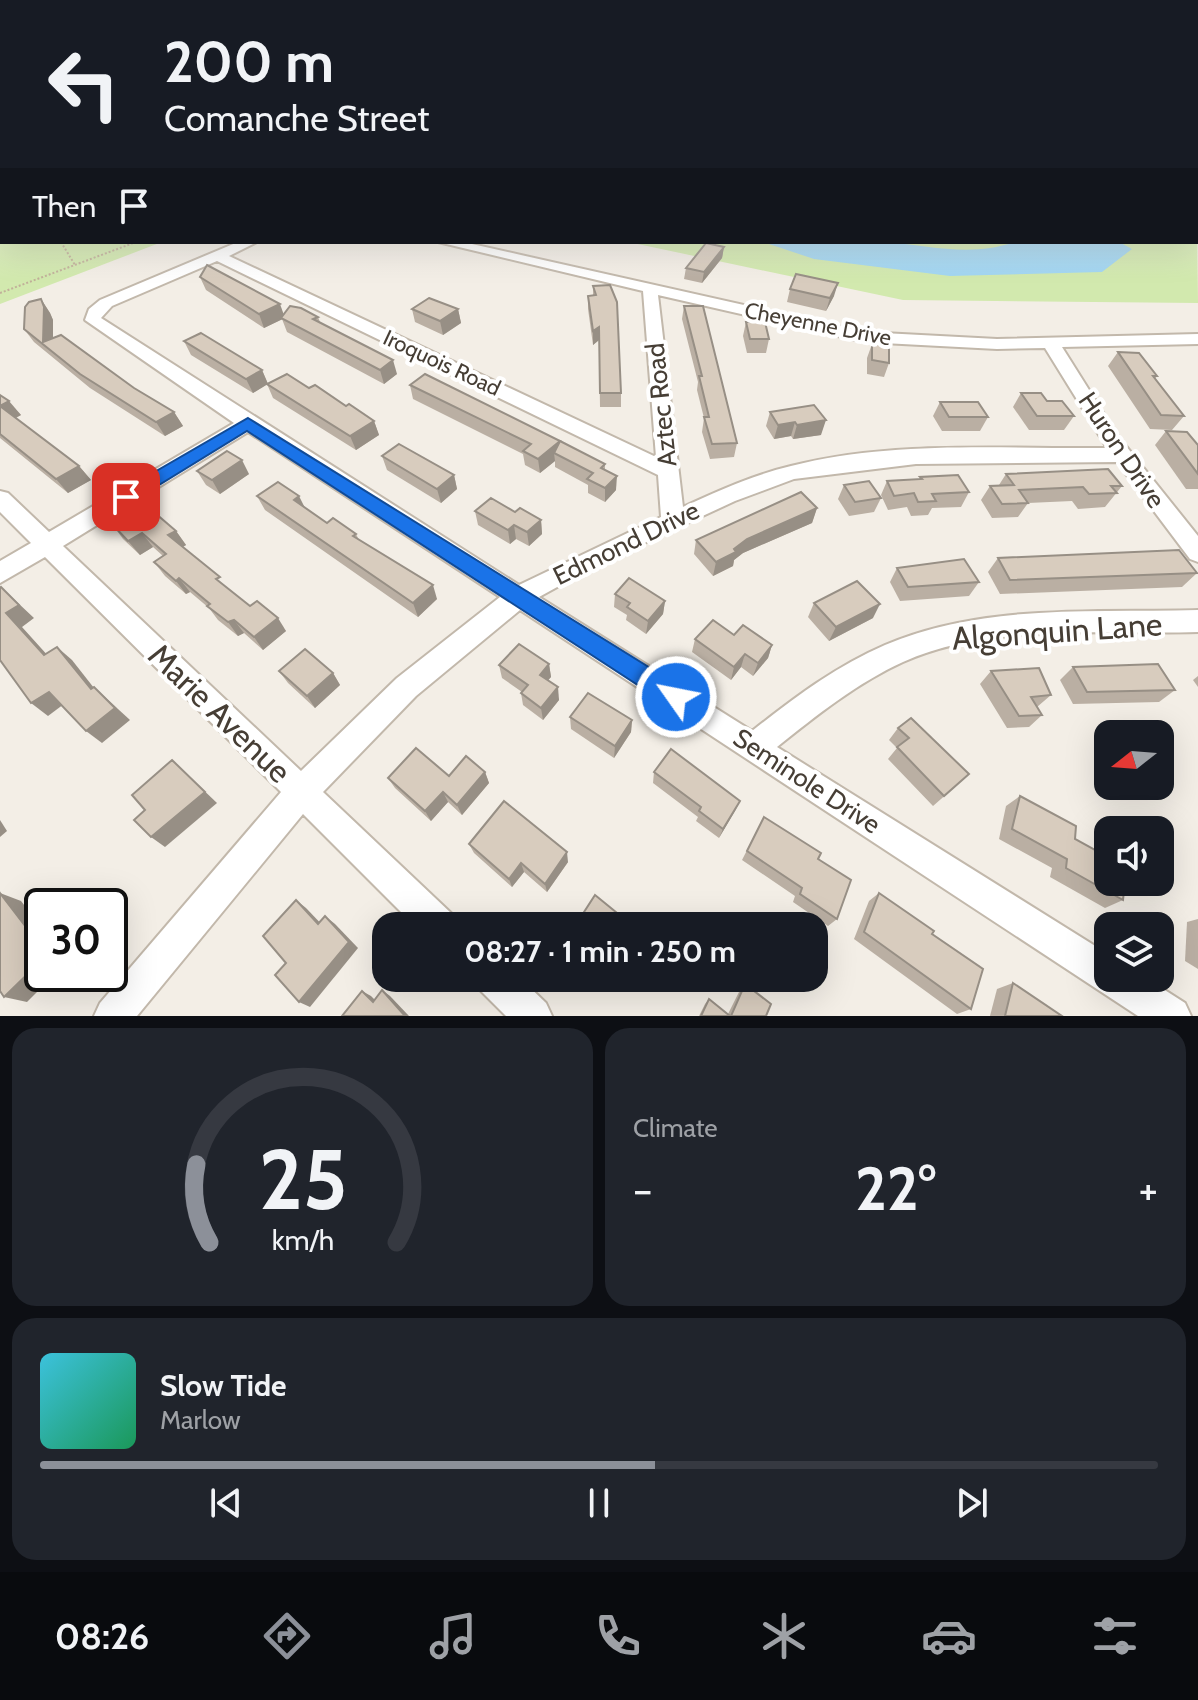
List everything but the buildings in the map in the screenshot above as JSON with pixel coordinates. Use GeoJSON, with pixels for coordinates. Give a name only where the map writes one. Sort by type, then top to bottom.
{"type":"FeatureCollection","features":[{"type":"Feature","properties":{"kind":"street","name":"Seminole Drive"},"geometry":{"type":"LineString","coordinates":[[245,244],[106,303],[95,312],[93,320],[248,423],[1094,966]]}},
{"type":"Feature","properties":{"kind":"street","name":"Cheyenne Drive"},"geometry":{"type":"LineString","coordinates":[[454,244],[864,337],[965,343],[1198,339]]}},
{"type":"Feature","properties":{"kind":"street","name":"Iroquois Road"},"geometry":{"type":"LineString","coordinates":[[217,256],[668,471]]}},
{"type":"Feature","properties":{"kind":"street","name":"Aztec Road"},"geometry":{"type":"LineString","coordinates":[[650,289],[673,521]]}},
{"type":"Feature","properties":{"kind":"street","name":"Huron Drive"},"geometry":{"type":"LineString","coordinates":[[1050,343],[1123,455],[1198,553]]}},
{"type":"Feature","properties":{"kind":"street"},"geometry":{"type":"LineString","coordinates":[[0,573],[248,423]]}},
{"type":"Feature","properties":{"kind":"street","name":"Edmond Drive"},"geometry":{"type":"LineString","coordinates":[[113,1016],[257,843],[389,703],[520,597],[552,577],[755,484],[830,466],[910,458],[1123,455]]}},
{"type":"Feature","properties":{"kind":"street","name":"Marie Avenue"},"geometry":{"type":"LineString","coordinates":[[0,499],[426,912]]}},
{"type":"Feature","properties":{"kind":"street","name":"Algonquin Lane"},"geometry":{"type":"LineString","coordinates":[[754,747],[829,689],[918,645],[963,633],[1062,625],[1198,621]]}},
{"type":"Feature","properties":{"kind":"street"},"geometry":{"type":"LineString","coordinates":[[508,992],[533,1016]]}},
{"type":"Feature","properties":{"kind":"street","name":"Seminole Drive"},"geometry":{"type":"LineString","coordinates":[[1135,992],[1172,1016]]}},
{"type":"Feature","properties":{"kind":"path"},"geometry":{"type":"LineString","coordinates":[[62,244],[75,265]]}},
{"type":"Feature","properties":{"kind":"path"},"geometry":{"type":"LineString","coordinates":[[0,293],[131,244]]}},
{"type":"Feature","properties":{"kind":"green space"},"geometry":{"type":"Polygon","coordinates":[[[0,244],[157,244],[0,304],[0,244]]]}},
{"type":"Feature","properties":{"kind":"green space"},"geometry":{"type":"Polygon","coordinates":[[[637,244],[1197,244],[1198,303],[903,300],[637,244]]]}},
{"type":"Feature","properties":{"kind":"water"},"geometry":{"type":"Polygon","coordinates":[[[769,244],[905,244],[967,250],[1007,244],[1123,244],[1132,249],[1102,272],[950,276],[814,259],[769,244]]]}},
{"type":"Feature","properties":{"kind":"route"},"geometry":{"type":"LineString","coordinates":[[126,497],[248,423],[676,697]]}}]}
